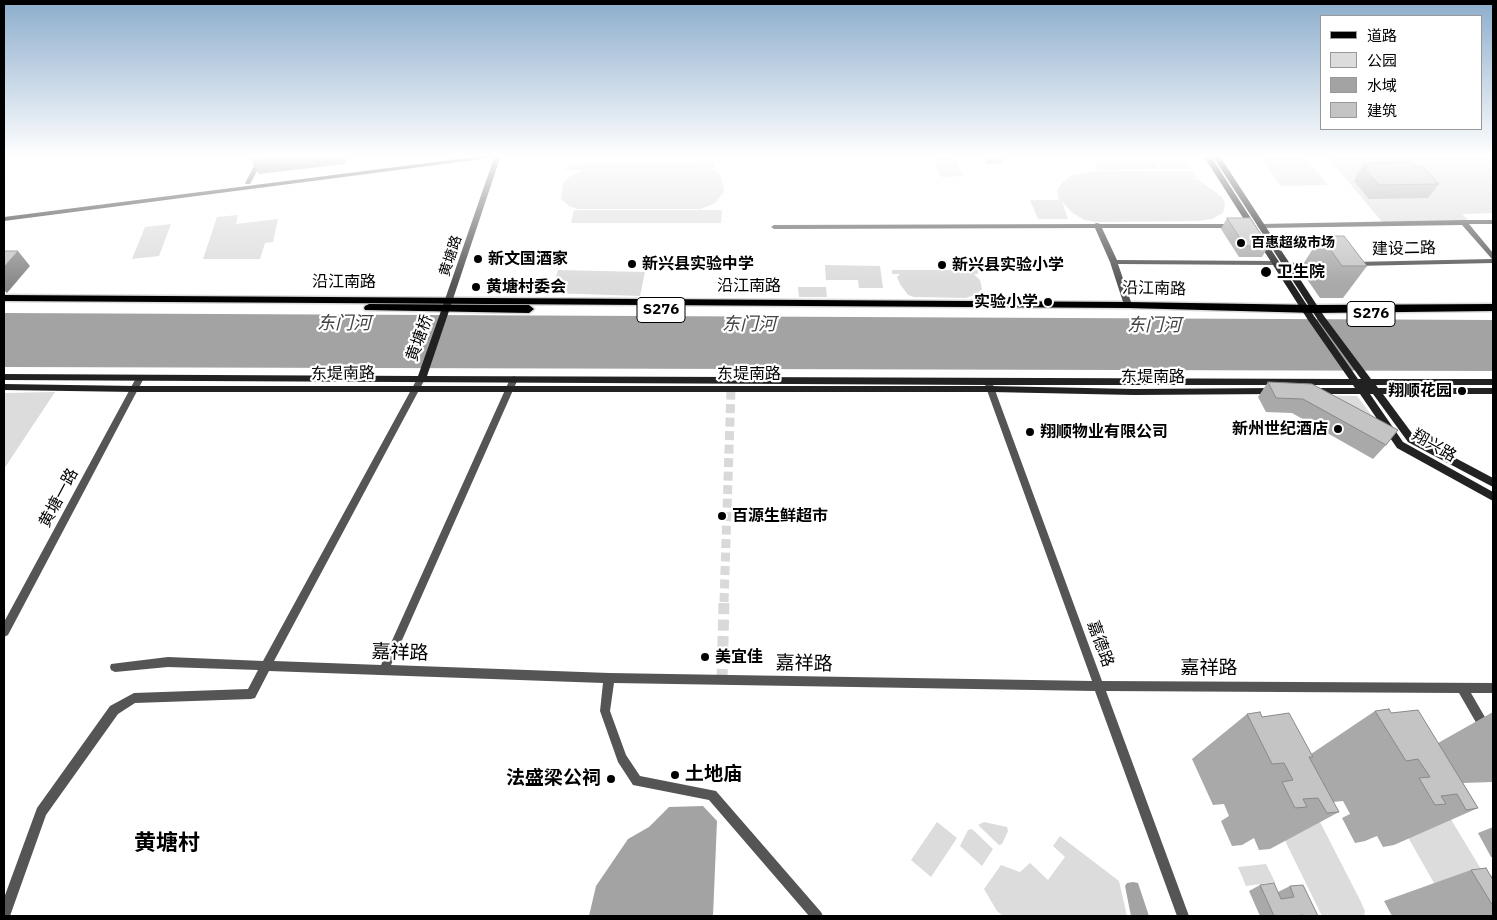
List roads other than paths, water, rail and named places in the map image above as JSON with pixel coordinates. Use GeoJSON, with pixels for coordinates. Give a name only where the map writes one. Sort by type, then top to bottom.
{"type":"FeatureCollection","features":[{"type":"Feature","properties":{"kind":"main road"},"geometry":{"type":"LineString","coordinates":[[4,212],[122,198]]}},
{"type":"Feature","properties":{"kind":"main road"},"geometry":{"type":"LineString","coordinates":[[4,218],[166,198]]}},
{"type":"Feature","properties":{"kind":"main road"},"geometry":{"type":"LineString","coordinates":[[1233,198],[1276,264],[1313,314]]}},
{"type":"Feature","properties":{"kind":"main road"},"geometry":{"type":"LineString","coordinates":[[1242,198],[1286,265],[1313,314]]}},
{"type":"Feature","properties":{"kind":"main road","name":"沿江南路"},"geometry":{"type":"LineString","coordinates":[[4,298],[1313,314],[1493,312]]}},
{"type":"Feature","properties":{"kind":"main road","name":"沿江南路"},"geometry":{"type":"LineString","coordinates":[[4,304],[1128,305],[1313,314],[1493,308]]}},
{"type":"Feature","properties":{"kind":"main road","name":"黄塘桥"},"geometry":{"type":"LineString","coordinates":[[421,379],[448,304]]}},
{"type":"Feature","properties":{"kind":"main road","name":"翔兴路"},"geometry":{"type":"LineString","coordinates":[[1313,314],[1354,382],[1400,446],[1493,497]]}},
{"type":"Feature","properties":{"kind":"main road","name":"翔兴路"},"geometry":{"type":"LineString","coordinates":[[1313,314],[1411,439],[1493,484]]}},
{"type":"Feature","properties":{"kind":"main road","name":"东堤南路"},"geometry":{"type":"LineString","coordinates":[[4,377],[514,379],[990,386],[1134,392],[1493,391]]}},
{"type":"Feature","properties":{"kind":"main road","name":"东堤南路"},"geometry":{"type":"LineString","coordinates":[[4,387],[510,389],[1493,382]]}},
{"type":"Feature","properties":{"kind":"street","name":"黄塘路"},"geometry":{"type":"LineString","coordinates":[[448,304],[483,198]]}},
{"type":"Feature","properties":{"kind":"street"},"geometry":{"type":"LineString","coordinates":[[1463,222],[1493,257]]}},
{"type":"Feature","properties":{"kind":"street"},"geometry":{"type":"LineString","coordinates":[[1260,226],[1493,222]]}},
{"type":"Feature","properties":{"kind":"street"},"geometry":{"type":"LineString","coordinates":[[1097,225],[1114,262],[1128,305]]}},
{"type":"Feature","properties":{"kind":"street"},"geometry":{"type":"LineString","coordinates":[[774,227],[1251,226]]}},
{"type":"Feature","properties":{"kind":"street","name":"建设二路"},"geometry":{"type":"LineString","coordinates":[[1345,264],[1493,261]]}},
{"type":"Feature","properties":{"kind":"street"},"geometry":{"type":"LineString","coordinates":[[1114,262],[1276,264]]}},
{"type":"Feature","properties":{"kind":"street"},"geometry":{"type":"LineString","coordinates":[[1286,265],[1325,264]]}},
{"type":"Feature","properties":{"kind":"street","name":"黄塘一路"},"geometry":{"type":"LineString","coordinates":[[4,632],[140,378]]}},
{"type":"Feature","properties":{"kind":"street"},"geometry":{"type":"LineString","coordinates":[[4,915],[42,812],[114,710],[134,698],[251,694],[421,379]]}},
{"type":"Feature","properties":{"kind":"street"},"geometry":{"type":"LineString","coordinates":[[384,670],[514,379]]}},
{"type":"Feature","properties":{"kind":"street","name":"嘉德路"},"geometry":{"type":"LineString","coordinates":[[990,386],[1183,916]]}},
{"type":"Feature","properties":{"kind":"street","name":"嘉祥路"},"geometry":{"type":"LineString","coordinates":[[115,667],[168,662],[609,678],[1099,686],[1493,688]]}},
{"type":"Feature","properties":{"kind":"street"},"geometry":{"type":"LineString","coordinates":[[609,678],[605,711],[622,758],[637,781],[712,795],[817,916]]}},
{"type":"Feature","properties":{"kind":"street"},"geometry":{"type":"LineString","coordinates":[[1463,689],[1493,741]]}},
{"type":"Feature","properties":{"kind":"water","name":"东门河"},"geometry":{"type":"Polygon","coordinates":[[[4,313],[1493,320],[1493,371],[4,367],[4,313]]]}},
{"type":"Feature","properties":{"kind":"water"},"geometry":{"type":"Polygon","coordinates":[[[703,806],[717,821],[713,916],[589,916],[596,886],[628,839],[649,827],[669,807],[703,806]]]}},
{"type":"Feature","properties":{"kind":"water"},"geometry":{"type":"Polygon","coordinates":[[[1127,883],[1138,883],[1149,916],[1131,916],[1125,886],[1127,883]]]}},
{"type":"Feature","properties":{"kind":"tunnel"},"geometry":{"type":"LineString","coordinates":[[724,602],[731,389]]}},
{"type":"Feature","properties":{"kind":"tunnel"},"geometry":{"type":"LineString","coordinates":[[722,680],[724,601]]}},
{"type":"Feature","properties":{"kind":"place","name":"百惠超级市场"},"geometry":{"type":"Point","coordinates":[1241,243]}},
{"type":"Feature","properties":{"kind":"place","name":"新文国酒家"},"geometry":{"type":"Point","coordinates":[478,259]}},
{"type":"Feature","properties":{"kind":"place","name":"新兴县实验中学"},"geometry":{"type":"Point","coordinates":[632,264]}},
{"type":"Feature","properties":{"kind":"place","name":"新兴县实验小学"},"geometry":{"type":"Point","coordinates":[942,265]}},
{"type":"Feature","properties":{"kind":"place","name":"卫生院"},"geometry":{"type":"Point","coordinates":[1266,272]}},
{"type":"Feature","properties":{"kind":"place","name":"黄塘村委会"},"geometry":{"type":"Point","coordinates":[476,287]}},
{"type":"Feature","properties":{"kind":"place","name":"实验小学"},"geometry":{"type":"Point","coordinates":[1048,302]}},
{"type":"Feature","properties":{"kind":"place","name":"翔顺花园"},"geometry":{"type":"Point","coordinates":[1462,391]}},
{"type":"Feature","properties":{"kind":"place","name":"新州世纪酒店"},"geometry":{"type":"Point","coordinates":[1338,429]}},
{"type":"Feature","properties":{"kind":"place","name":"翔顺物业有限公司"},"geometry":{"type":"Point","coordinates":[1030,432]}},
{"type":"Feature","properties":{"kind":"place","name":"百源生鲜超市"},"geometry":{"type":"Point","coordinates":[722,516]}},
{"type":"Feature","properties":{"kind":"place","name":"美宜佳"},"geometry":{"type":"Point","coordinates":[705,657]}},
{"type":"Feature","properties":{"kind":"place","name":"土地庙"},"geometry":{"type":"Point","coordinates":[675,775]}},
{"type":"Feature","properties":{"kind":"place","name":"法盛梁公祠"},"geometry":{"type":"Point","coordinates":[611,779]}},
{"type":"Feature","properties":{"kind":"district","name":"黄塘村"},"geometry":{"type":"Point","coordinates":[167,844]}}]}
